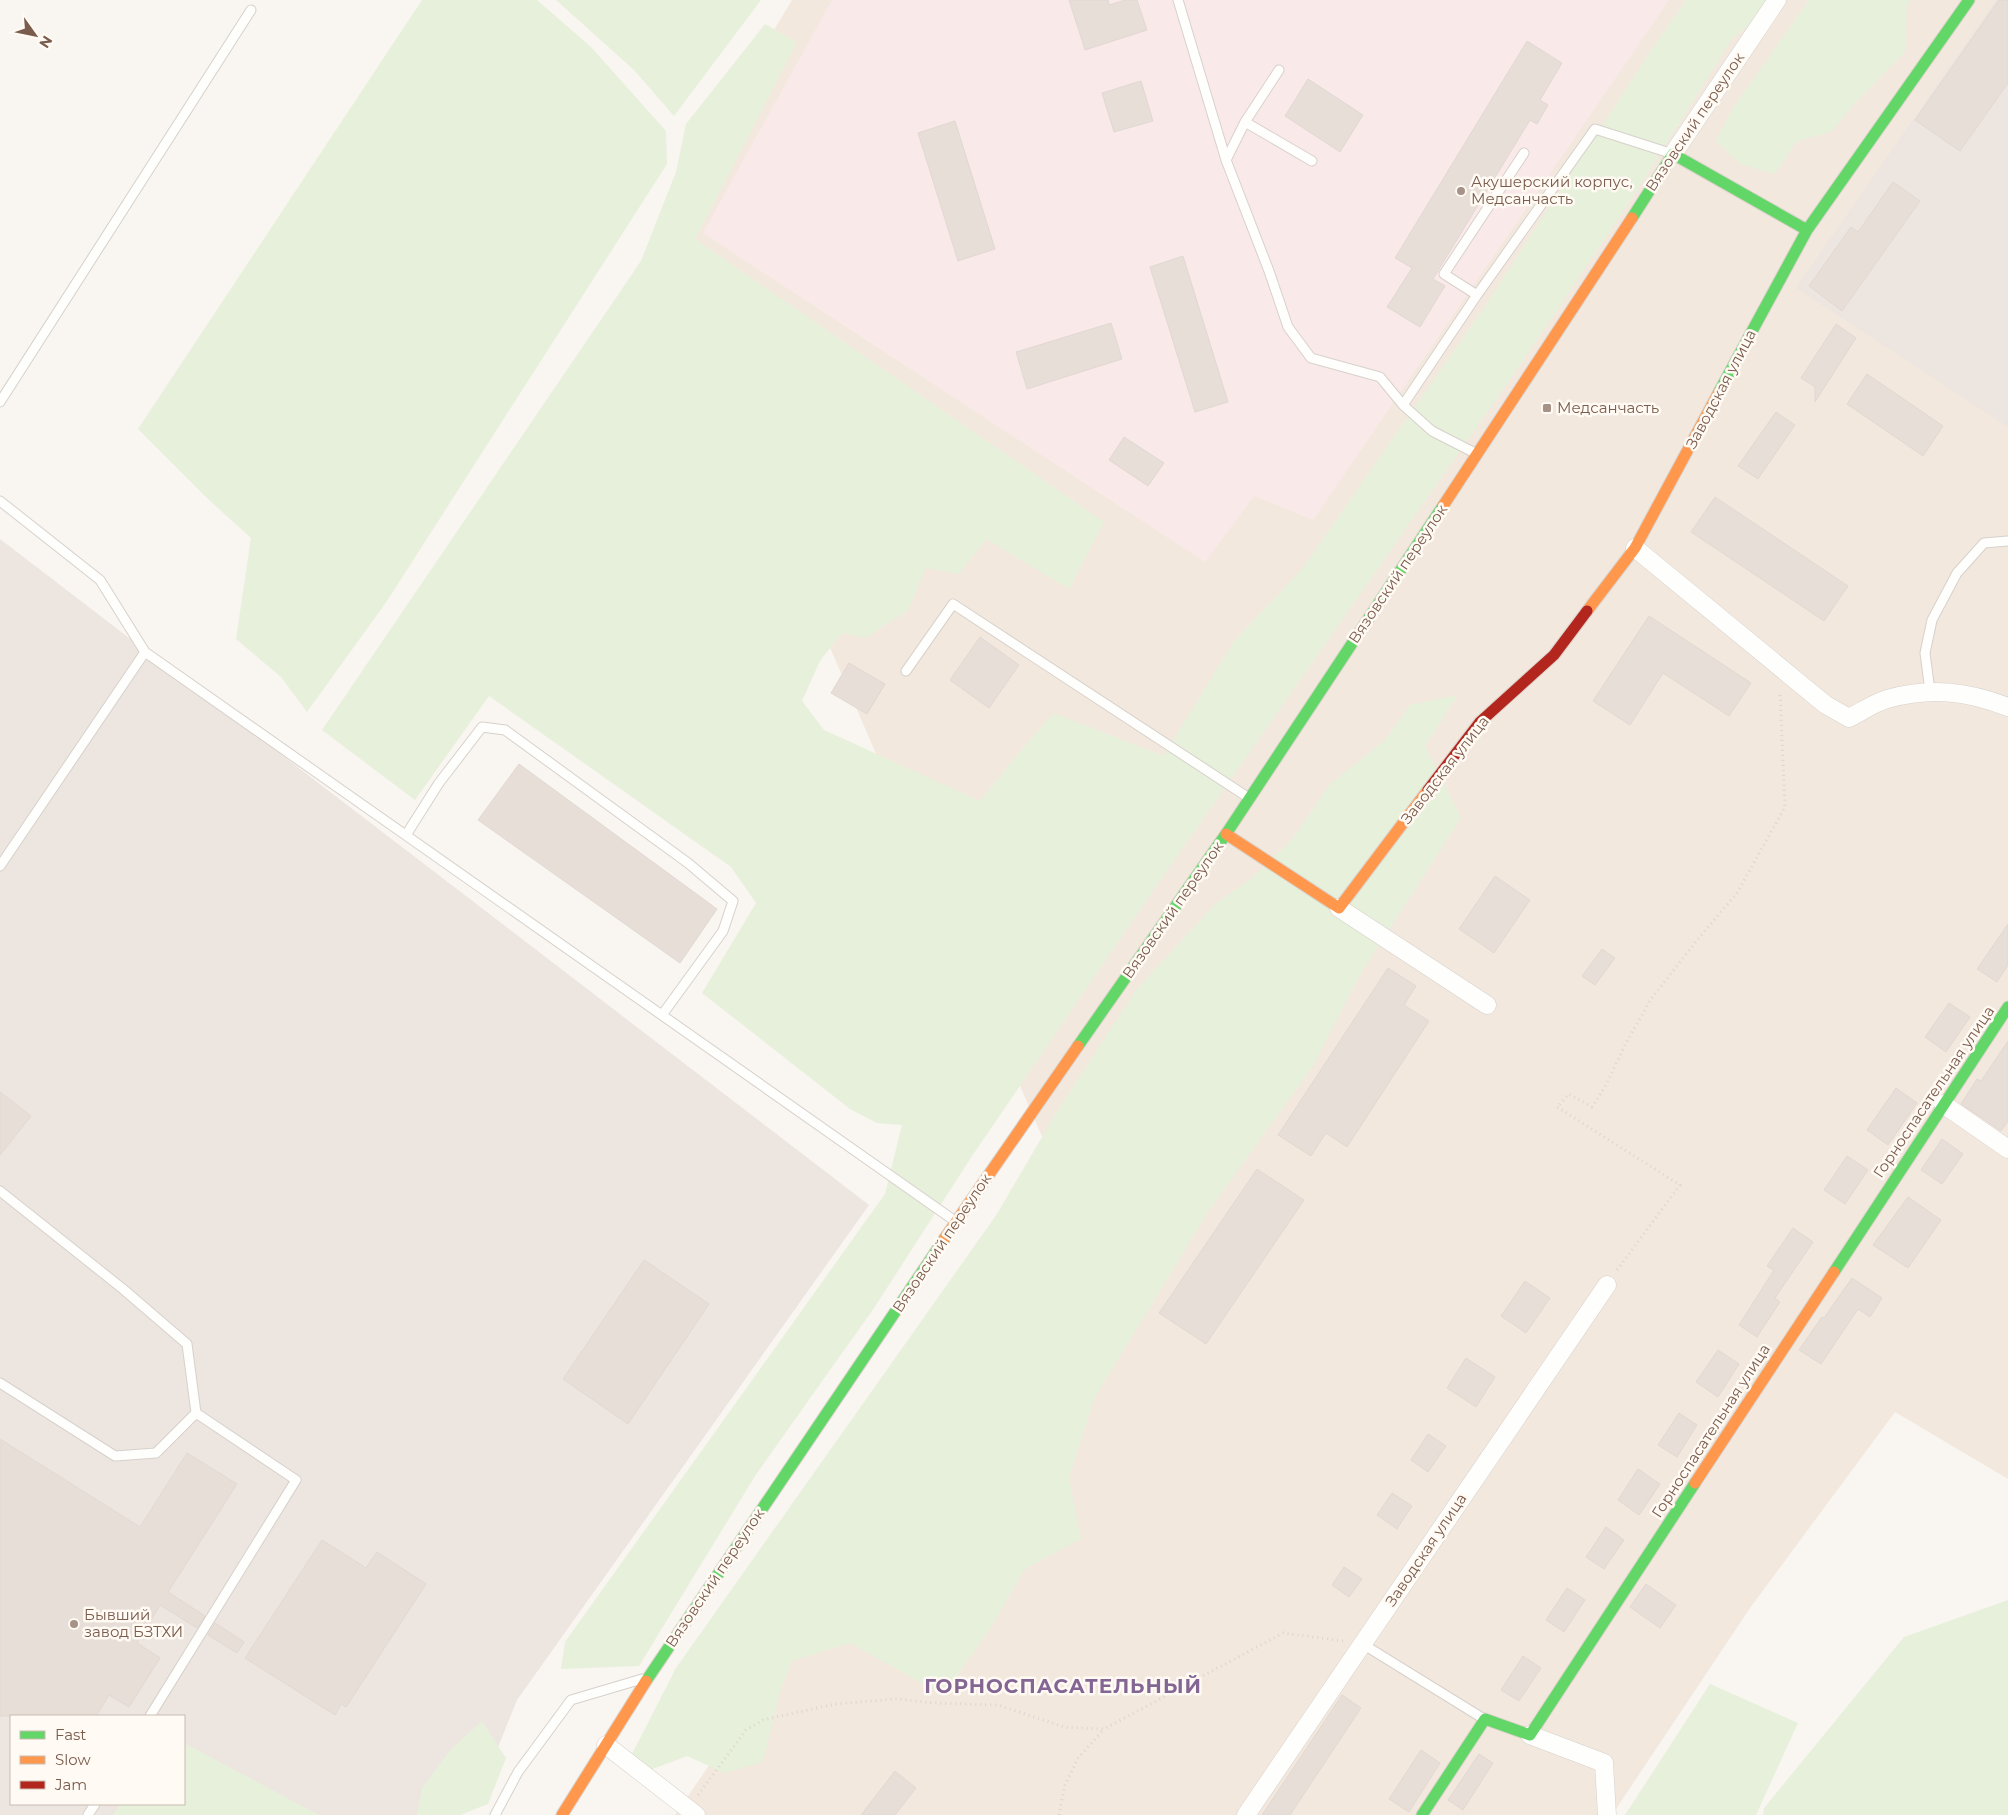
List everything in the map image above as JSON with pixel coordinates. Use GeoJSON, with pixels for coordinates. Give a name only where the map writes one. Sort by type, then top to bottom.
{"type":"FeatureCollection","features":[{"type":"Feature","properties":{"kind":"street","name":"Вязовский переулок"},"geometry":{"type":"LineString","coordinates":[[562,1815],[649,1676],[956,1221],[1226,834],[1478,454],[1673,154],[1777,0]]}},
{"type":"Feature","properties":{"kind":"street","name":"Заводская улица"},"geometry":{"type":"LineString","coordinates":[[1338,908],[1480,722],[1554,655],[1635,548],[1807,230],[1969,0]]}},
{"type":"Feature","properties":{"kind":"street"},"geometry":{"type":"LineString","coordinates":[[1673,154],[1807,230]]}},
{"type":"Feature","properties":{"kind":"street"},"geometry":{"type":"LineString","coordinates":[[1635,548],[1826,705],[1849,718],[1886,700],[1930,691],[1981,697],[2008,707]]}},
{"type":"Feature","properties":{"kind":"street"},"geometry":{"type":"LineString","coordinates":[[1226,834],[1487,1005]]}},
{"type":"Feature","properties":{"kind":"street","name":"Горноспасательная улица"},"geometry":{"type":"LineString","coordinates":[[1530,1735],[2008,1007]]}},
{"type":"Feature","properties":{"kind":"street"},"geometry":{"type":"LineString","coordinates":[[1943,1104],[2008,1149]]}},
{"type":"Feature","properties":{"kind":"street","name":"Заводская улица"},"geometry":{"type":"LineString","coordinates":[[1246,1815],[1607,1285]]}},
{"type":"Feature","properties":{"kind":"street"},"geometry":{"type":"LineString","coordinates":[[1422,1815],[1484,1719],[1604,1764],[1607,1815]]}},
{"type":"Feature","properties":{"kind":"street"},"geometry":{"type":"LineString","coordinates":[[606,1745],[691,1812]]}},
{"type":"Feature","properties":{"kind":"lane"},"geometry":{"type":"LineString","coordinates":[[1178,0],[1226,160],[1269,270],[1288,327],[1311,358],[1380,377],[1403,405],[1432,431],[1478,454]]}},
{"type":"Feature","properties":{"kind":"lane"},"geometry":{"type":"LineString","coordinates":[[0,402],[251,10]]}},
{"type":"Feature","properties":{"kind":"lane"},"geometry":{"type":"LineString","coordinates":[[1226,160],[1245,122],[1279,70]]}},
{"type":"Feature","properties":{"kind":"lane"},"geometry":{"type":"LineString","coordinates":[[1245,122],[1312,161]]}},
{"type":"Feature","properties":{"kind":"lane"},"geometry":{"type":"LineString","coordinates":[[1403,405],[1477,295],[1595,129],[1673,154]]}},
{"type":"Feature","properties":{"kind":"lane"},"geometry":{"type":"LineString","coordinates":[[1477,295],[1444,274],[1524,153]]}},
{"type":"Feature","properties":{"kind":"lane"},"geometry":{"type":"LineString","coordinates":[[0,501],[100,580],[145,652],[956,1221]]}},
{"type":"Feature","properties":{"kind":"lane"},"geometry":{"type":"LineString","coordinates":[[1930,691],[1925,653],[1932,620],[1936,612],[1957,573],[1984,543],[2008,541]]}},
{"type":"Feature","properties":{"kind":"lane"},"geometry":{"type":"LineString","coordinates":[[906,671],[953,604],[1250,798]]}},
{"type":"Feature","properties":{"kind":"lane"},"geometry":{"type":"LineString","coordinates":[[0,866],[145,652]]}},
{"type":"Feature","properties":{"kind":"lane"},"geometry":{"type":"LineString","coordinates":[[406,835],[439,783],[482,728],[505,730],[688,863],[733,901],[723,931],[662,1015]]}},
{"type":"Feature","properties":{"kind":"lane"},"geometry":{"type":"LineString","coordinates":[[0,1191],[123,1289],[187,1344],[196,1413],[296,1480],[151,1715]]}},
{"type":"Feature","properties":{"kind":"lane"},"geometry":{"type":"LineString","coordinates":[[0,1383],[115,1456],[156,1453],[196,1413]]}},
{"type":"Feature","properties":{"kind":"lane"},"geometry":{"type":"LineString","coordinates":[[1361,1644],[1484,1719]]}},
{"type":"Feature","properties":{"kind":"lane"},"geometry":{"type":"LineString","coordinates":[[495,1815],[518,1772],[571,1700],[649,1676]]}},
{"type":"Feature","properties":{"kind":"path"},"geometry":{"type":"LineString","coordinates":[[1607,1285],[1680,1185],[1557,1107],[1569,1094],[1592,1107],[1605,1087],[1625,1045],[1651,999],[1737,893],[1784,807],[1779,666]]}},
{"type":"Feature","properties":{"kind":"path"},"geometry":{"type":"LineString","coordinates":[[1059,1815],[1065,1785],[1078,1758],[1104,1729],[1283,1633],[1361,1644]]}},
{"type":"Feature","properties":{"kind":"path"},"geometry":{"type":"LineString","coordinates":[[691,1812],[746,1730],[763,1720],[835,1704],[896,1699],[934,1703],[998,1705],[1064,1727],[1104,1729]]}},
{"type":"Feature","properties":{"kind":"shaded area"},"geometry":{"type":"Polygon","coordinates":[[[792,0],[2008,0],[2008,1479],[1895,1412],[1750,1608],[1612,1815],[675,1815],[1080,1224],[651,235],[792,0]]]}},
{"type":"Feature","properties":{"kind":"shaded area"},"geometry":{"type":"Polygon","coordinates":[[[832,0],[1669,0],[1313,520],[1254,496],[1205,562],[703,233],[832,0]]]}},
{"type":"Feature","properties":{"kind":"shaded area"},"geometry":{"type":"Polygon","coordinates":[[[1996,0],[2008,0],[2008,427],[1796,288],[1996,0]]]}},
{"type":"Feature","properties":{"kind":"shaded area"},"geometry":{"type":"Polygon","coordinates":[[[0,539],[869,1205],[517,1700],[492,1762],[461,1815],[0,1815],[0,539]]]}},
{"type":"Feature","properties":{"kind":"green space"},"geometry":{"type":"Polygon","coordinates":[[[422,0],[537,0],[591,47],[666,131],[667,164],[387,601],[307,712],[281,677],[236,639],[251,538],[208,499],[138,429],[422,0]]]}},
{"type":"Feature","properties":{"kind":"green space"},"geometry":{"type":"Polygon","coordinates":[[[556,0],[761,0],[674,116],[634,70],[556,0]]]}},
{"type":"Feature","properties":{"kind":"green space"},"geometry":{"type":"Polygon","coordinates":[[[1686,0],[1768,0],[1755,20],[1732,39],[1631,200],[1520,365],[1153,891],[972,1156],[874,1308],[755,1476],[639,1666],[561,1669],[565,1642],[885,1194],[902,1125],[877,1123],[850,1109],[702,993],[756,903],[731,867],[489,696],[415,800],[322,730],[641,261],[676,172],[686,124],[765,24],[797,42],[695,239],[1104,522],[1069,589],[986,539],[959,574],[926,568],[908,610],[866,638],[842,633],[820,661],[802,701],[824,730],[980,801],[1031,738],[1054,713],[1163,756],[1235,640],[1302,569],[1483,309],[1650,52],[1686,0]]]}},
{"type":"Feature","properties":{"kind":"green space"},"geometry":{"type":"Polygon","coordinates":[[[1809,0],[1911,0],[1907,4],[1905,52],[1854,104],[1832,131],[1796,142],[1775,174],[1740,164],[1716,141],[1733,108],[1809,0]]]}},
{"type":"Feature","properties":{"kind":"green space"},"geometry":{"type":"Polygon","coordinates":[[[1458,695],[1425,746],[1461,818],[1361,973],[1313,1066],[1208,1212],[1094,1399],[1069,1478],[1081,1539],[1025,1569],[988,1632],[943,1695],[850,1643],[792,1661],[780,1692],[763,1762],[725,1773],[687,1756],[642,1773],[631,1756],[676,1668],[997,1214],[1056,1113],[1136,990],[1216,903],[1252,878],[1294,837],[1330,784],[1385,740],[1410,705],[1458,695]]]}},
{"type":"Feature","properties":{"kind":"green space"},"geometry":{"type":"Polygon","coordinates":[[[2008,1600],[2008,1815],[1763,1815],[1764,1808],[1904,1637],[2008,1600]]]}},
{"type":"Feature","properties":{"kind":"green space"},"geometry":{"type":"Polygon","coordinates":[[[1710,1684],[1798,1723],[1756,1815],[1625,1815],[1710,1684]]]}},
{"type":"Feature","properties":{"kind":"green space"},"geometry":{"type":"Polygon","coordinates":[[[482,1721],[506,1758],[488,1804],[460,1815],[417,1815],[422,1788],[450,1750],[482,1721]]]}},
{"type":"Feature","properties":{"kind":"green space"},"geometry":{"type":"Polygon","coordinates":[[[186,1744],[319,1815],[113,1815],[119,1805],[185,1805],[186,1744]]]}},
{"type":"Feature","properties":{"kind":"building"},"geometry":{"type":"Polygon","coordinates":[[[1069,0],[1108,0],[1109,5],[1125,0],[1137,0],[1147,30],[1085,50],[1069,0]]]}},
{"type":"Feature","properties":{"kind":"building"},"geometry":{"type":"Polygon","coordinates":[[[1999,0],[2008,0],[2008,83],[1960,151],[1915,120],[1999,0]]]}},
{"type":"Feature","properties":{"kind":"building","name":"Акушерский корпус, Медсанчасть"},"geometry":{"type":"Polygon","coordinates":[[[1527,41],[1562,63],[1540,100],[1548,105],[1537,124],[1530,120],[1433,279],[1445,286],[1420,327],[1387,307],[1412,268],[1395,258],[1527,41]]]}},
{"type":"Feature","properties":{"kind":"building"},"geometry":{"type":"Polygon","coordinates":[[[1308,79],[1363,115],[1340,152],[1285,116],[1308,79]]]}},
{"type":"Feature","properties":{"kind":"building"},"geometry":{"type":"Polygon","coordinates":[[[1141,81],[1153,121],[1114,132],[1102,93],[1141,81]]]}},
{"type":"Feature","properties":{"kind":"building"},"geometry":{"type":"Polygon","coordinates":[[[955,121],[995,249],[958,261],[918,133],[955,121]]]}},
{"type":"Feature","properties":{"kind":"building"},"geometry":{"type":"Polygon","coordinates":[[[1893,182],[1920,201],[1842,311],[1809,286],[1851,227],[1858,232],[1893,182]]]}},
{"type":"Feature","properties":{"kind":"building"},"geometry":{"type":"Polygon","coordinates":[[[1183,256],[1228,402],[1195,412],[1150,267],[1183,256]]]}},
{"type":"Feature","properties":{"kind":"building"},"geometry":{"type":"Polygon","coordinates":[[[1111,323],[1122,359],[1027,389],[1016,352],[1111,323]]]}},
{"type":"Feature","properties":{"kind":"building"},"geometry":{"type":"Polygon","coordinates":[[[1836,324],[1856,338],[1815,402],[1815,387],[1801,378],[1836,324]]]}},
{"type":"Feature","properties":{"kind":"building"},"geometry":{"type":"Polygon","coordinates":[[[1867,374],[1943,426],[1923,456],[1847,404],[1867,374]]]}},
{"type":"Feature","properties":{"kind":"building"},"geometry":{"type":"Polygon","coordinates":[[[1776,412],[1795,425],[1758,479],[1738,466],[1776,412]]]}},
{"type":"Feature","properties":{"kind":"building"},"geometry":{"type":"Polygon","coordinates":[[[1124,437],[1164,463],[1148,486],[1109,460],[1124,437]]]}},
{"type":"Feature","properties":{"kind":"building"},"geometry":{"type":"Polygon","coordinates":[[[1715,497],[1848,586],[1824,621],[1691,532],[1715,497]]]}},
{"type":"Feature","properties":{"kind":"building"},"geometry":{"type":"Polygon","coordinates":[[[1649,616],[1751,683],[1729,716],[1663,673],[1630,725],[1593,701],[1649,616]]]}},
{"type":"Feature","properties":{"kind":"building"},"geometry":{"type":"Polygon","coordinates":[[[980,637],[1019,665],[989,708],[950,680],[980,637]]]}},
{"type":"Feature","properties":{"kind":"building"},"geometry":{"type":"Polygon","coordinates":[[[849,663],[885,684],[867,714],[831,693],[849,663]]]}},
{"type":"Feature","properties":{"kind":"building"},"geometry":{"type":"Polygon","coordinates":[[[519,764],[717,909],[680,963],[478,820],[519,764]]]}},
{"type":"Feature","properties":{"kind":"building"},"geometry":{"type":"Polygon","coordinates":[[[1495,876],[1530,900],[1494,953],[1459,929],[1495,876]]]}},
{"type":"Feature","properties":{"kind":"building"},"geometry":{"type":"Polygon","coordinates":[[[2008,924],[2008,965],[1997,982],[1977,969],[2008,924]]]}},
{"type":"Feature","properties":{"kind":"building"},"geometry":{"type":"Polygon","coordinates":[[[1602,949],[1615,958],[1595,985],[1582,976],[1602,949]]]}},
{"type":"Feature","properties":{"kind":"building"},"geometry":{"type":"Polygon","coordinates":[[[1388,968],[1416,986],[1404,1005],[1429,1021],[1347,1147],[1326,1133],[1311,1156],[1278,1135],[1388,968]]]}},
{"type":"Feature","properties":{"kind":"building"},"geometry":{"type":"Polygon","coordinates":[[[1949,1003],[1970,1017],[1946,1052],[1925,1037],[1949,1003]]]}},
{"type":"Feature","properties":{"kind":"building"},"geometry":{"type":"Polygon","coordinates":[[[2008,1041],[2008,1121],[2001,1131],[1961,1104],[1977,1079],[1981,1081],[2008,1041]]]}},
{"type":"Feature","properties":{"kind":"building"},"geometry":{"type":"Polygon","coordinates":[[[1896,1088],[1917,1103],[1888,1145],[1867,1130],[1896,1088]]]}},
{"type":"Feature","properties":{"kind":"building"},"geometry":{"type":"Polygon","coordinates":[[[0,1092],[31,1116],[0,1155],[0,1092]]]}},
{"type":"Feature","properties":{"kind":"building"},"geometry":{"type":"Polygon","coordinates":[[[1942,1139],[1963,1154],[1942,1184],[1921,1170],[1942,1139]]]}},
{"type":"Feature","properties":{"kind":"building"},"geometry":{"type":"Polygon","coordinates":[[[1847,1156],[1868,1170],[1845,1204],[1824,1190],[1847,1156]]]}},
{"type":"Feature","properties":{"kind":"building"},"geometry":{"type":"Polygon","coordinates":[[[1257,1169],[1304,1200],[1206,1344],[1159,1313],[1257,1169]]]}},
{"type":"Feature","properties":{"kind":"building"},"geometry":{"type":"Polygon","coordinates":[[[1908,1197],[1941,1220],[1908,1268],[1873,1245],[1908,1197]]]}},
{"type":"Feature","properties":{"kind":"building"},"geometry":{"type":"Polygon","coordinates":[[[1793,1228],[1813,1242],[1775,1298],[1780,1302],[1757,1337],[1739,1325],[1774,1270],[1767,1266],[1793,1228]]]}},
{"type":"Feature","properties":{"kind":"building"},"geometry":{"type":"Polygon","coordinates":[[[644,1260],[709,1304],[628,1424],[563,1379],[644,1260]]]}},
{"type":"Feature","properties":{"kind":"building"},"geometry":{"type":"Polygon","coordinates":[[[1852,1278],[1882,1298],[1870,1317],[1858,1309],[1821,1364],[1799,1350],[1852,1278]]]}},
{"type":"Feature","properties":{"kind":"building"},"geometry":{"type":"Polygon","coordinates":[[[1525,1281],[1550,1298],[1526,1333],[1501,1316],[1525,1281]]]}},
{"type":"Feature","properties":{"kind":"building"},"geometry":{"type":"Polygon","coordinates":[[[1718,1350],[1739,1364],[1718,1397],[1696,1382],[1718,1350]]]}},
{"type":"Feature","properties":{"kind":"building"},"geometry":{"type":"Polygon","coordinates":[[[1466,1358],[1495,1377],[1476,1407],[1447,1388],[1466,1358]]]}},
{"type":"Feature","properties":{"kind":"building"},"geometry":{"type":"Polygon","coordinates":[[[1679,1413],[1697,1425],[1677,1457],[1658,1445],[1679,1413]]]}},
{"type":"Feature","properties":{"kind":"building"},"geometry":{"type":"Polygon","coordinates":[[[1428,1434],[1446,1446],[1428,1472],[1411,1460],[1428,1434]]]}},
{"type":"Feature","properties":{"kind":"building","name":"Бывший завод БЗТХИ"},"geometry":{"type":"Polygon","coordinates":[[[0,1439],[140,1527],[187,1453],[237,1484],[168,1592],[205,1616],[197,1628],[160,1605],[137,1643],[160,1658],[129,1707],[109,1695],[97,1715],[0,1716],[0,1439]]]}},
{"type":"Feature","properties":{"kind":"building"},"geometry":{"type":"Polygon","coordinates":[[[1638,1469],[1660,1484],[1639,1515],[1618,1500],[1638,1469]]]}},
{"type":"Feature","properties":{"kind":"building"},"geometry":{"type":"Polygon","coordinates":[[[1392,1493],[1412,1506],[1397,1529],[1377,1515],[1392,1493]]]}},
{"type":"Feature","properties":{"kind":"building"},"geometry":{"type":"Polygon","coordinates":[[[1606,1527],[1624,1540],[1604,1569],[1586,1557],[1606,1527]]]}},
{"type":"Feature","properties":{"kind":"building"},"geometry":{"type":"Polygon","coordinates":[[[322,1540],[366,1568],[377,1552],[426,1584],[346,1707],[341,1704],[335,1715],[245,1658],[322,1540]]]}},
{"type":"Feature","properties":{"kind":"building"},"geometry":{"type":"Polygon","coordinates":[[[1344,1567],[1362,1579],[1349,1597],[1332,1585],[1344,1567]]]}},
{"type":"Feature","properties":{"kind":"building"},"geometry":{"type":"Polygon","coordinates":[[[1646,1584],[1676,1605],[1660,1628],[1630,1607],[1646,1584]]]}},
{"type":"Feature","properties":{"kind":"building"},"geometry":{"type":"Polygon","coordinates":[[[1567,1588],[1585,1600],[1564,1632],[1546,1620],[1567,1588]]]}},
{"type":"Feature","properties":{"kind":"building"},"geometry":{"type":"Polygon","coordinates":[[[215,1623],[244,1642],[237,1653],[208,1635],[215,1623]]]}},
{"type":"Feature","properties":{"kind":"building"},"geometry":{"type":"Polygon","coordinates":[[[1523,1656],[1541,1668],[1519,1701],[1501,1690],[1523,1656]]]}},
{"type":"Feature","properties":{"kind":"building"},"geometry":{"type":"Polygon","coordinates":[[[1342,1695],[1361,1708],[1290,1815],[1262,1815],[1342,1695]]]}},
{"type":"Feature","properties":{"kind":"building"},"geometry":{"type":"Polygon","coordinates":[[[1421,1750],[1440,1763],[1409,1812],[1389,1799],[1421,1750]]]}},
{"type":"Feature","properties":{"kind":"building"},"geometry":{"type":"Polygon","coordinates":[[[1479,1754],[1493,1763],[1463,1810],[1448,1800],[1479,1754]]]}},
{"type":"Feature","properties":{"kind":"building"},"geometry":{"type":"Polygon","coordinates":[[[895,1771],[916,1788],[895,1815],[861,1815],[895,1771]]]}},
{"type":"Feature","properties":{"kind":"traffic: fast"},"geometry":{"type":"LineString","coordinates":[[1632,218],[1673,154],[1807,230],[1969,0]]}},
{"type":"Feature","properties":{"kind":"traffic: fast"},"geometry":{"type":"LineString","coordinates":[[1719,392],[1807,230]]}},
{"type":"Feature","properties":{"kind":"traffic: fast"},"geometry":{"type":"LineString","coordinates":[[1078,1046],[1226,834],[1443,506]]}},
{"type":"Feature","properties":{"kind":"traffic: fast"},"geometry":{"type":"LineString","coordinates":[[1834,1272],[2008,1007]]}},
{"type":"Feature","properties":{"kind":"traffic: fast"},"geometry":{"type":"LineString","coordinates":[[646,1681],[945,1238]]}},
{"type":"Feature","properties":{"kind":"traffic: fast"},"geometry":{"type":"LineString","coordinates":[[1422,1815],[1485,1719],[1530,1735],[1695,1483]]}},
{"type":"Feature","properties":{"kind":"traffic: slow"},"geometry":{"type":"LineString","coordinates":[[1443,506],[1632,218]]}},
{"type":"Feature","properties":{"kind":"traffic: slow"},"geometry":{"type":"LineString","coordinates":[[1587,611],[1635,548],[1719,392]]}},
{"type":"Feature","properties":{"kind":"traffic: slow"},"geometry":{"type":"LineString","coordinates":[[1226,834],[1339,908],[1428,790]]}},
{"type":"Feature","properties":{"kind":"traffic: slow"},"geometry":{"type":"LineString","coordinates":[[945,1238],[1078,1046]]}},
{"type":"Feature","properties":{"kind":"traffic: slow"},"geometry":{"type":"LineString","coordinates":[[1695,1483],[1834,1272]]}},
{"type":"Feature","properties":{"kind":"traffic: slow"},"geometry":{"type":"LineString","coordinates":[[562,1815],[646,1681]]}},
{"type":"Feature","properties":{"kind":"traffic: jam"},"geometry":{"type":"LineString","coordinates":[[1428,790],[1480,722],[1554,655],[1587,611]]}},
{"type":"Feature","properties":{"kind":"place","name":"Акушерский корпус, Медсанчасть"},"geometry":{"type":"Point","coordinates":[1461,191]}},
{"type":"Feature","properties":{"kind":"place","name":"Медсанчасть"},"geometry":{"type":"Point","coordinates":[1547,408]}},
{"type":"Feature","properties":{"kind":"place","name":"Бывший завод БЗТХИ"},"geometry":{"type":"Point","coordinates":[74,1624]}},
{"type":"Feature","properties":{"kind":"district","name":"ГОРНОСПАСАТЕЛЬНЫЙ"},"geometry":{"type":"Point","coordinates":[1063,1686]}}]}
